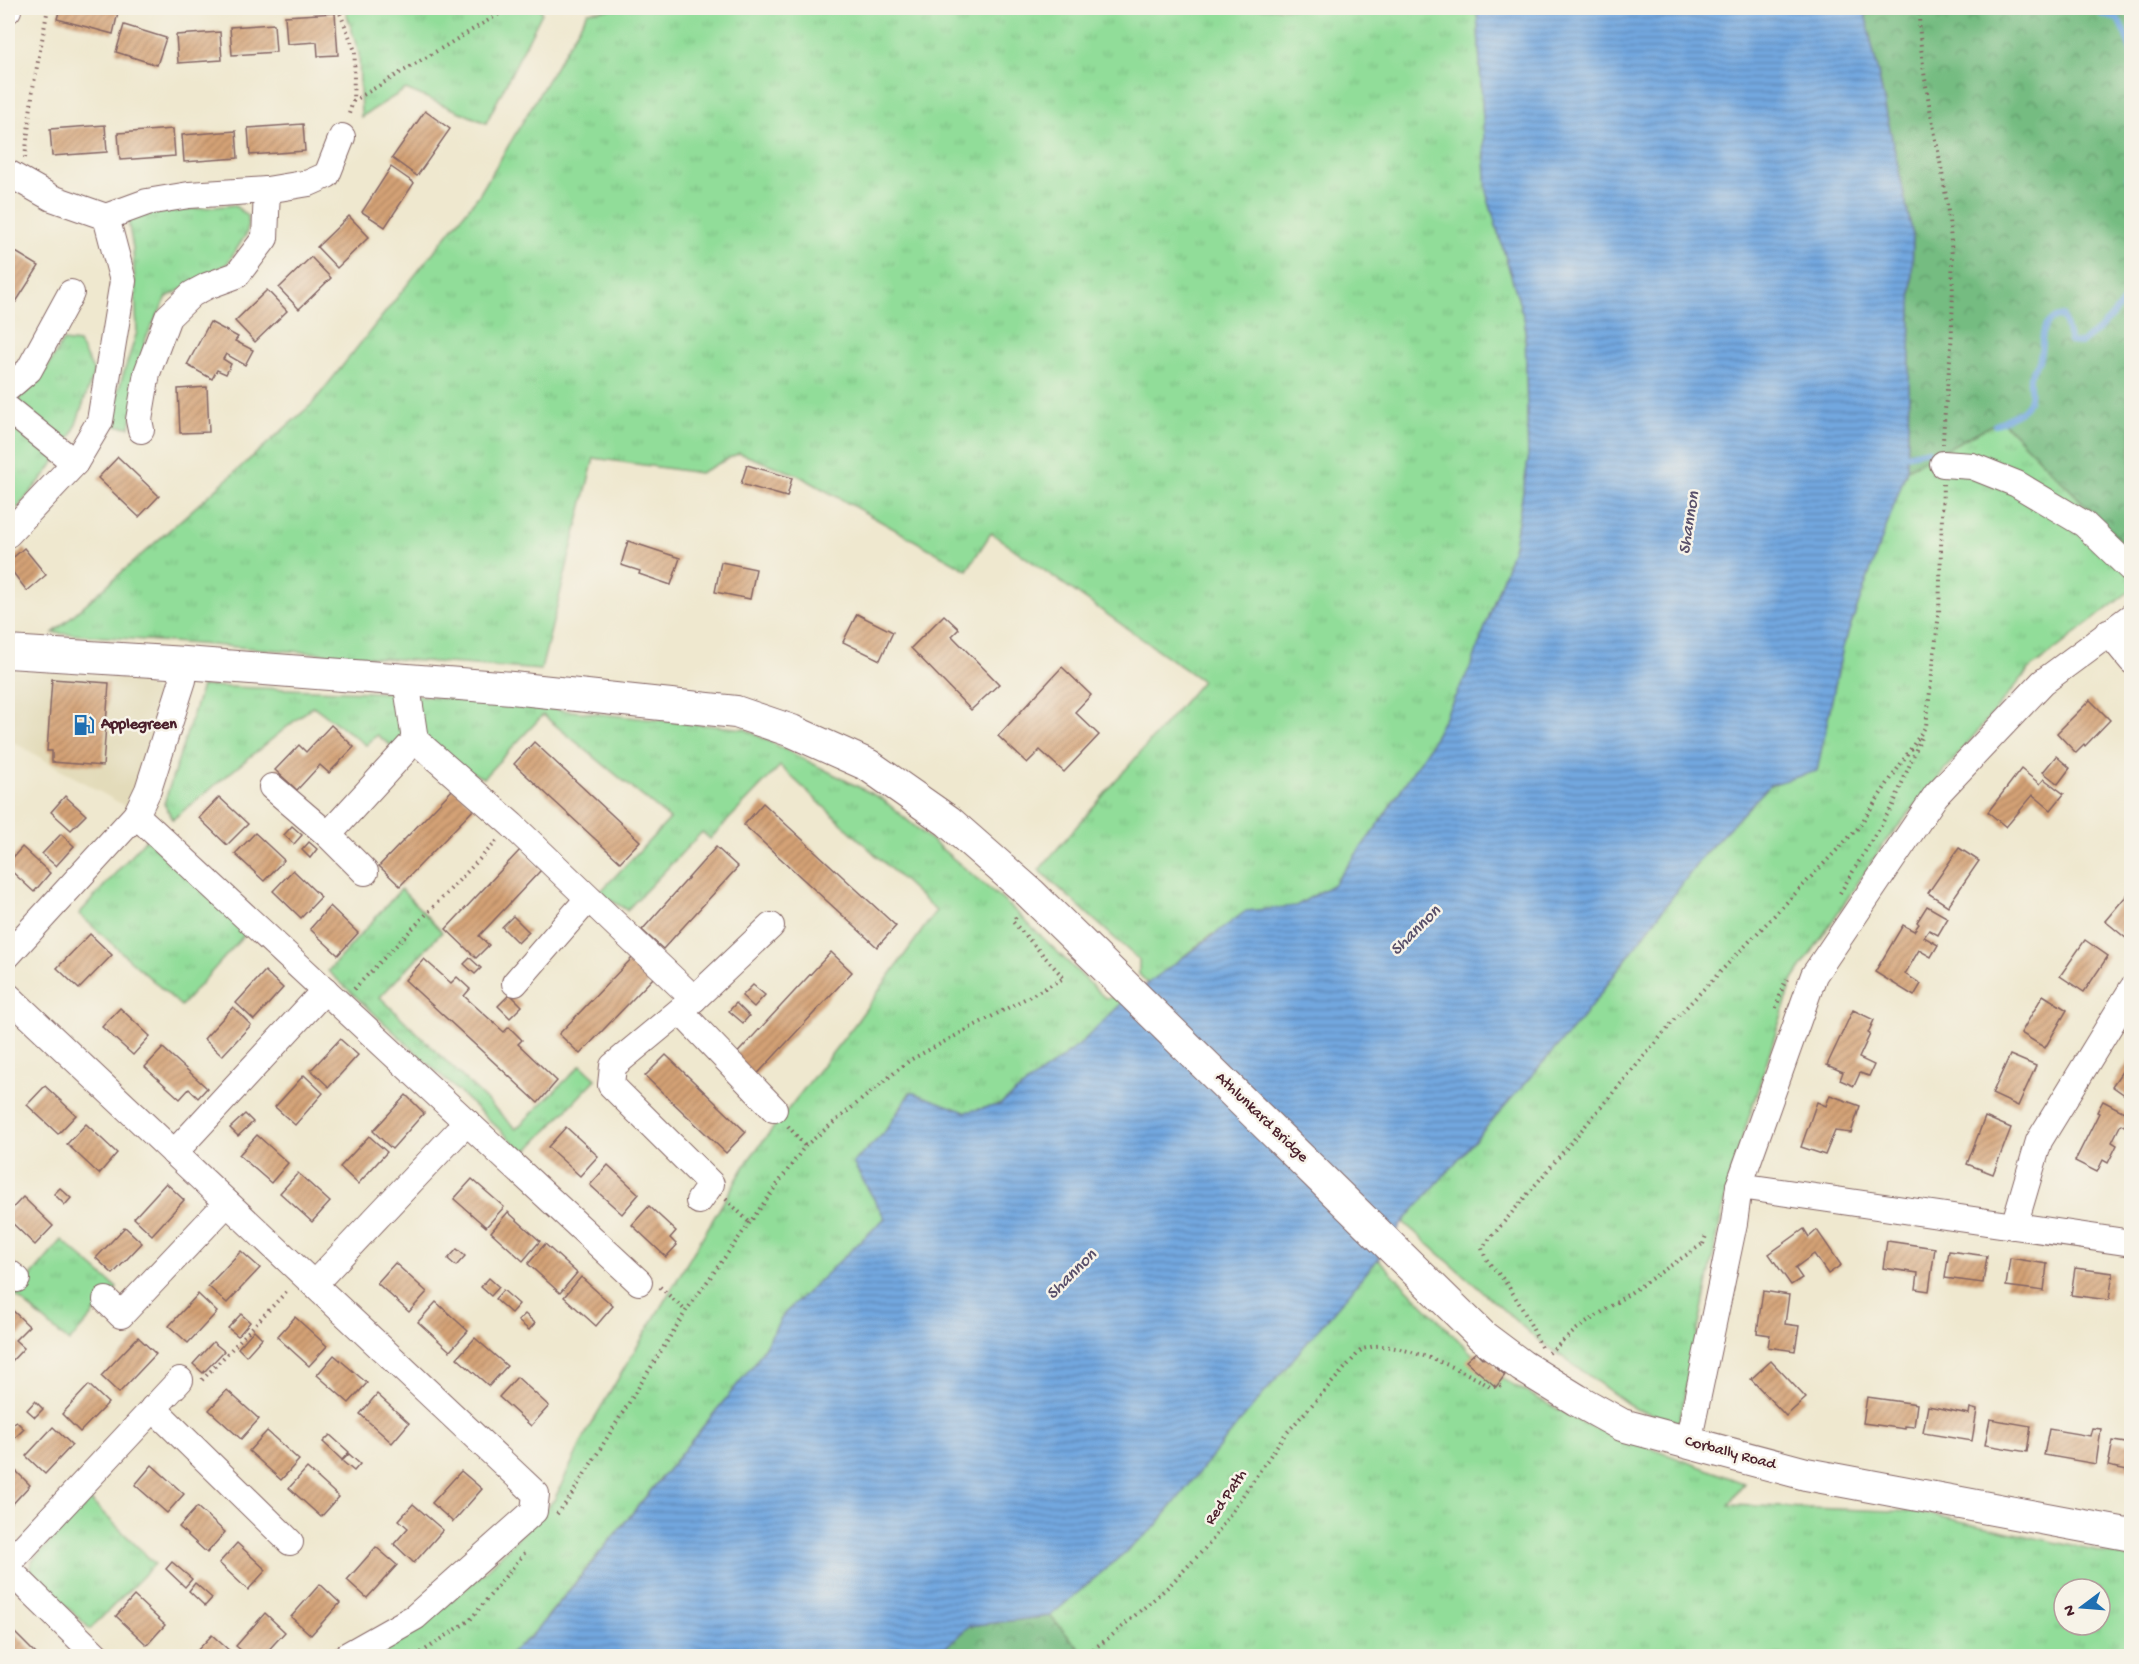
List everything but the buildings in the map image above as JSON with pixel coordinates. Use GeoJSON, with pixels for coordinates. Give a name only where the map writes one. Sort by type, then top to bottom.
{"type":"FeatureCollection","features":[{"type":"Feature","properties":{"kind":"main road","name":"Athlunkard Bridge"},"geometry":{"type":"LineString","coordinates":[[8,652],[524,689],[735,712],[792,731],[868,765],[948,821],[1030,893],[1389,1243]]}},
{"type":"Feature","properties":{"kind":"main road","name":"Corbally Road"},"geometry":{"type":"LineString","coordinates":[[1389,1243],[1482,1336],[1522,1366],[1622,1425],[1806,1474],[2132,1535]]}},
{"type":"Feature","properties":{"kind":"street"},"geometry":{"type":"LineString","coordinates":[[15,177],[52,198],[106,217],[147,202],[189,195],[267,190],[309,183],[327,175],[342,137]]}},
{"type":"Feature","properties":{"kind":"street"},"geometry":{"type":"LineString","coordinates":[[141,430],[140,420],[147,373],[168,317],[192,294],[237,275],[265,238],[267,190]]}},
{"type":"Feature","properties":{"kind":"street"},"geometry":{"type":"LineString","coordinates":[[8,534],[75,463],[100,421],[123,281],[106,217]]}},
{"type":"Feature","properties":{"kind":"street"},"geometry":{"type":"LineString","coordinates":[[8,388],[29,370],[71,292]]}},
{"type":"Feature","properties":{"kind":"street"},"geometry":{"type":"LineString","coordinates":[[8,410],[75,463]]}},
{"type":"Feature","properties":{"kind":"street"},"geometry":{"type":"LineString","coordinates":[[1943,464],[1972,466],[2017,484],[2084,524],[2132,570]]}},
{"type":"Feature","properties":{"kind":"street"},"geometry":{"type":"LineString","coordinates":[[1688,1443],[1734,1223],[1739,1186],[1814,975],[1936,795],[2043,682],[2132,616]]}},
{"type":"Feature","properties":{"kind":"street"},"geometry":{"type":"LineString","coordinates":[[2108,632],[2132,661]]}},
{"type":"Feature","properties":{"kind":"street"},"geometry":{"type":"LineString","coordinates":[[8,955],[16,928],[136,815],[151,779],[183,680],[185,663]]}},
{"type":"Feature","properties":{"kind":"street"},"geometry":{"type":"LineString","coordinates":[[406,680],[415,740],[512,825],[588,899],[687,1005],[774,1109]]}},
{"type":"Feature","properties":{"kind":"street"},"geometry":{"type":"LineString","coordinates":[[328,835],[415,740]]}},
{"type":"Feature","properties":{"kind":"street"},"geometry":{"type":"LineString","coordinates":[[272,787],[328,835],[365,872]]}},
{"type":"Feature","properties":{"kind":"street"},"geometry":{"type":"LineString","coordinates":[[136,815],[639,1282]]}},
{"type":"Feature","properties":{"kind":"street"},"geometry":{"type":"LineString","coordinates":[[515,983],[588,899]]}},
{"type":"Feature","properties":{"kind":"street"},"geometry":{"type":"LineString","coordinates":[[711,1186],[611,1085],[613,1066],[687,1005],[771,926]]}},
{"type":"Feature","properties":{"kind":"street"},"geometry":{"type":"LineString","coordinates":[[2014,1226],[2039,1141],[2132,989]]}},
{"type":"Feature","properties":{"kind":"street"},"geometry":{"type":"LineString","coordinates":[[8,996],[536,1494],[534,1511],[415,1617],[346,1656]]}},
{"type":"Feature","properties":{"kind":"street"},"geometry":{"type":"LineString","coordinates":[[174,1153],[332,997]]}},
{"type":"Feature","properties":{"kind":"street"},"geometry":{"type":"LineString","coordinates":[[308,1279],[466,1122]]}},
{"type":"Feature","properties":{"kind":"street"},"geometry":{"type":"LineString","coordinates":[[1739,1186],[2132,1243]]}},
{"type":"Feature","properties":{"kind":"street"},"geometry":{"type":"LineString","coordinates":[[106,1300],[121,1315],[227,1203]]}},
{"type":"Feature","properties":{"kind":"street"},"geometry":{"type":"LineString","coordinates":[[8,1564],[180,1380]]}},
{"type":"Feature","properties":{"kind":"street"},"geometry":{"type":"LineString","coordinates":[[153,1408],[290,1542]]}},
{"type":"Feature","properties":{"kind":"street"},"geometry":{"type":"LineString","coordinates":[[8,1569],[97,1656]]}},
{"type":"Feature","properties":{"kind":"path"},"geometry":{"type":"LineString","coordinates":[[15,177],[48,8]]}},
{"type":"Feature","properties":{"kind":"path"},"geometry":{"type":"LineString","coordinates":[[338,8],[355,51],[353,101],[342,137]]}},
{"type":"Feature","properties":{"kind":"path"},"geometry":{"type":"LineString","coordinates":[[353,101],[509,8]]}},
{"type":"Feature","properties":{"kind":"path"},"geometry":{"type":"LineString","coordinates":[[1734,1223],[1578,1329],[1550,1353],[1543,1352],[1531,1323],[1505,1281],[1489,1265],[1482,1248],[1678,1016],[1858,828],[1926,726],[1939,613],[1944,433],[1953,325],[1951,242],[1940,158],[1924,82],[1919,8]]}},
{"type":"Feature","properties":{"kind":"path"},"geometry":{"type":"LineString","coordinates":[[332,997],[512,825]]}},
{"type":"Feature","properties":{"kind":"path"},"geometry":{"type":"LineString","coordinates":[[555,1516],[569,1499],[686,1311],[805,1146],[910,1060],[1064,978],[1013,922],[1030,893]]}},
{"type":"Feature","properties":{"kind":"path"},"geometry":{"type":"LineString","coordinates":[[711,1186],[749,1222]]}},
{"type":"Feature","properties":{"kind":"path"},"geometry":{"type":"LineString","coordinates":[[180,1380],[201,1382],[308,1279]]}},
{"type":"Feature","properties":{"kind":"path"},"geometry":{"type":"LineString","coordinates":[[639,1282],[656,1282],[686,1311]]}},
{"type":"Feature","properties":{"kind":"path","name":"Red Path"},"geometry":{"type":"LineString","coordinates":[[1083,1656],[1109,1638],[1169,1586],[1211,1542],[1283,1437],[1362,1349],[1378,1345],[1396,1348],[1477,1377],[1490,1387]]}},
{"type":"Feature","properties":{"kind":"path"},"geometry":{"type":"LineString","coordinates":[[416,1656],[470,1620],[534,1542]]}},
{"type":"Feature","properties":{"kind":"shaded area"},"geometry":{"type":"Polygon","coordinates":[[[8,670],[126,677],[148,683],[158,696],[156,719],[148,751],[128,808],[8,739],[8,670]]]}},
{"type":"Feature","properties":{"kind":"green space"},"geometry":{"type":"Polygon","coordinates":[[[345,8],[541,8],[542,13],[486,123],[406,89],[361,117],[359,54],[345,8]]]}},
{"type":"Feature","properties":{"kind":"green space"},"geometry":{"type":"Polygon","coordinates":[[[622,8],[1477,8],[1487,195],[1525,322],[1528,461],[1514,546],[1472,664],[1429,747],[1375,829],[1334,884],[1296,906],[1211,935],[1148,984],[1139,974],[1139,960],[1039,870],[1202,681],[991,533],[967,570],[798,475],[739,453],[700,473],[594,458],[541,670],[53,633],[312,404],[479,195],[588,12],[622,8]]]}},
{"type":"Feature","properties":{"kind":"green space"},"geometry":{"type":"Polygon","coordinates":[[[1864,8],[2131,8],[2131,551],[2001,420],[1907,469],[1913,236],[1864,8]]]}},
{"type":"Feature","properties":{"kind":"green space"},"geometry":{"type":"Polygon","coordinates":[[[234,205],[248,216],[247,233],[227,264],[167,297],[146,338],[130,427],[107,425],[137,332],[133,248],[128,221],[140,214],[234,205]]]}},
{"type":"Feature","properties":{"kind":"green space"},"geometry":{"type":"Polygon","coordinates":[[[63,341],[79,343],[94,372],[73,433],[49,470],[8,519],[8,410],[44,373],[63,341]]]}},
{"type":"Feature","properties":{"kind":"green space"},"geometry":{"type":"Polygon","coordinates":[[[2001,420],[2131,551],[2131,590],[2028,671],[1885,842],[1793,980],[1729,1179],[1679,1422],[1635,1409],[1532,1335],[1403,1222],[1583,1017],[1705,853],[1770,785],[1817,771],[1843,647],[1907,469],[2001,420]]]}},
{"type":"Feature","properties":{"kind":"green space"},"geometry":{"type":"Polygon","coordinates":[[[202,686],[397,693],[745,729],[882,799],[1011,907],[1105,998],[1116,997],[1125,1000],[1079,1045],[999,1105],[965,1112],[910,1092],[884,1133],[853,1163],[885,1218],[784,1314],[755,1363],[532,1635],[507,1656],[374,1656],[415,1631],[485,1572],[554,1500],[588,1429],[749,1159],[855,1024],[936,911],[780,766],[710,839],[702,832],[627,910],[599,893],[670,819],[543,715],[483,778],[410,742],[398,751],[377,735],[366,745],[313,706],[173,819],[164,804],[202,686]]]}},
{"type":"Feature","properties":{"kind":"green space"},"geometry":{"type":"Polygon","coordinates":[[[146,839],[248,931],[181,1006],[79,914],[146,839]]]}},
{"type":"Feature","properties":{"kind":"green space"},"geometry":{"type":"Polygon","coordinates":[[[401,889],[442,932],[380,997],[516,1129],[581,1065],[596,1079],[525,1153],[328,971],[401,889]]]}},
{"type":"Feature","properties":{"kind":"green space"},"geometry":{"type":"Polygon","coordinates":[[[62,1240],[117,1288],[69,1342],[15,1295],[62,1240]]]}},
{"type":"Feature","properties":{"kind":"green space"},"geometry":{"type":"Polygon","coordinates":[[[1378,1259],[1490,1372],[1583,1423],[1744,1483],[1729,1505],[1919,1512],[2131,1559],[2131,1656],[1086,1656],[1050,1616],[1155,1527],[1238,1424],[1378,1259]]]}},
{"type":"Feature","properties":{"kind":"green space"},"geometry":{"type":"Polygon","coordinates":[[[90,1500],[155,1564],[90,1629],[30,1568],[32,1561],[90,1500]]]}},
{"type":"Feature","properties":{"kind":"green space"},"geometry":{"type":"Polygon","coordinates":[[[1050,1616],[1086,1656],[936,1656],[969,1626],[1050,1616]]]}},
{"type":"Feature","properties":{"kind":"water","name":"Shannon"},"geometry":{"type":"Polygon","coordinates":[[[1477,8],[1864,8],[1913,236],[1907,469],[1843,647],[1817,771],[1770,785],[1705,853],[1583,1017],[1403,1222],[1378,1259],[1238,1424],[1155,1527],[1050,1616],[969,1626],[936,1656],[507,1656],[533,1635],[755,1363],[784,1314],[885,1218],[853,1163],[884,1133],[911,1092],[965,1112],[999,1105],[1079,1045],[1125,1000],[1246,911],[1296,906],[1334,884],[1375,829],[1429,747],[1472,664],[1514,546],[1528,461],[1525,322],[1487,195],[1477,8]]]}},
{"type":"Feature","properties":{"kind":"waterway"},"geometry":{"type":"LineString","coordinates":[[2095,8],[2102,15],[2118,19],[2132,54]]}},
{"type":"Feature","properties":{"kind":"waterway"},"geometry":{"type":"LineString","coordinates":[[2132,71],[2128,176],[2132,189]]}},
{"type":"Feature","properties":{"kind":"waterway"},"geometry":{"type":"LineString","coordinates":[[1995,425],[2018,413],[2027,405],[2030,377],[2039,361],[2043,332],[2048,322],[2063,316],[2070,342],[2081,343],[2103,326],[2132,292]]}},
{"type":"Feature","properties":{"kind":"waterway"},"geometry":{"type":"LineString","coordinates":[[1902,456],[1928,450]]}},
{"type":"Feature","properties":{"kind":"place","name":"Applegreen"},"geometry":{"type":"Point","coordinates":[84,725]}}]}
